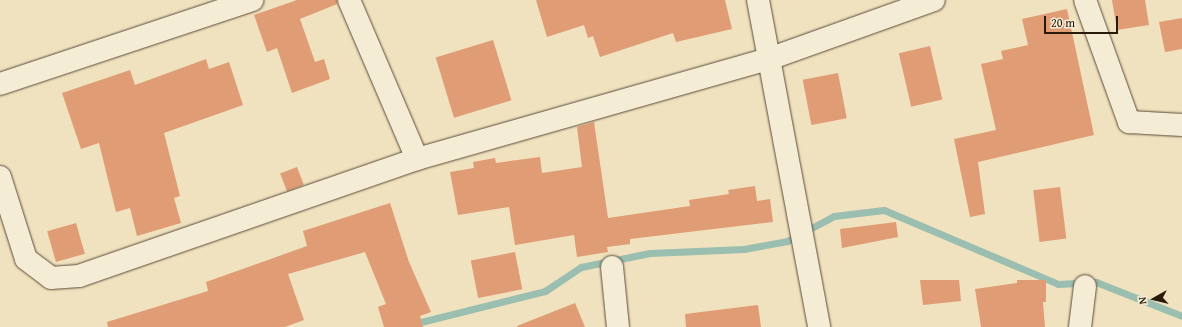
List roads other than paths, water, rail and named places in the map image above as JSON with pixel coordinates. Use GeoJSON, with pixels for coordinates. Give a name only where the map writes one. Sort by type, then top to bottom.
{"type":"FeatureCollection","features":[{"type":"Feature","properties":{"kind":"street"},"geometry":{"type":"LineString","coordinates":[[0,84],[252,0]]}},
{"type":"Feature","properties":{"kind":"street"},"geometry":{"type":"LineString","coordinates":[[349,0],[417,159]]}},
{"type":"Feature","properties":{"kind":"street"},"geometry":{"type":"LineString","coordinates":[[758,0],[819,327]]}},
{"type":"Feature","properties":{"kind":"street"},"geometry":{"type":"LineString","coordinates":[[0,177],[26,259],[51,278],[79,276],[417,159],[769,59],[934,0]]}},
{"type":"Feature","properties":{"kind":"street"},"geometry":{"type":"LineString","coordinates":[[1085,0],[1129,122],[1182,125]]}},
{"type":"Feature","properties":{"kind":"street"},"geometry":{"type":"LineString","coordinates":[[612,267],[618,327]]}},
{"type":"Feature","properties":{"kind":"street"},"geometry":{"type":"LineString","coordinates":[[1080,327],[1085,286]]}},
{"type":"Feature","properties":{"kind":"waterway"},"geometry":{"type":"LineString","coordinates":[[401,327],[545,291],[581,267],[650,253],[744,249],[787,241],[834,216],[884,210],[1058,284],[1096,282],[1182,316]]}}]}
